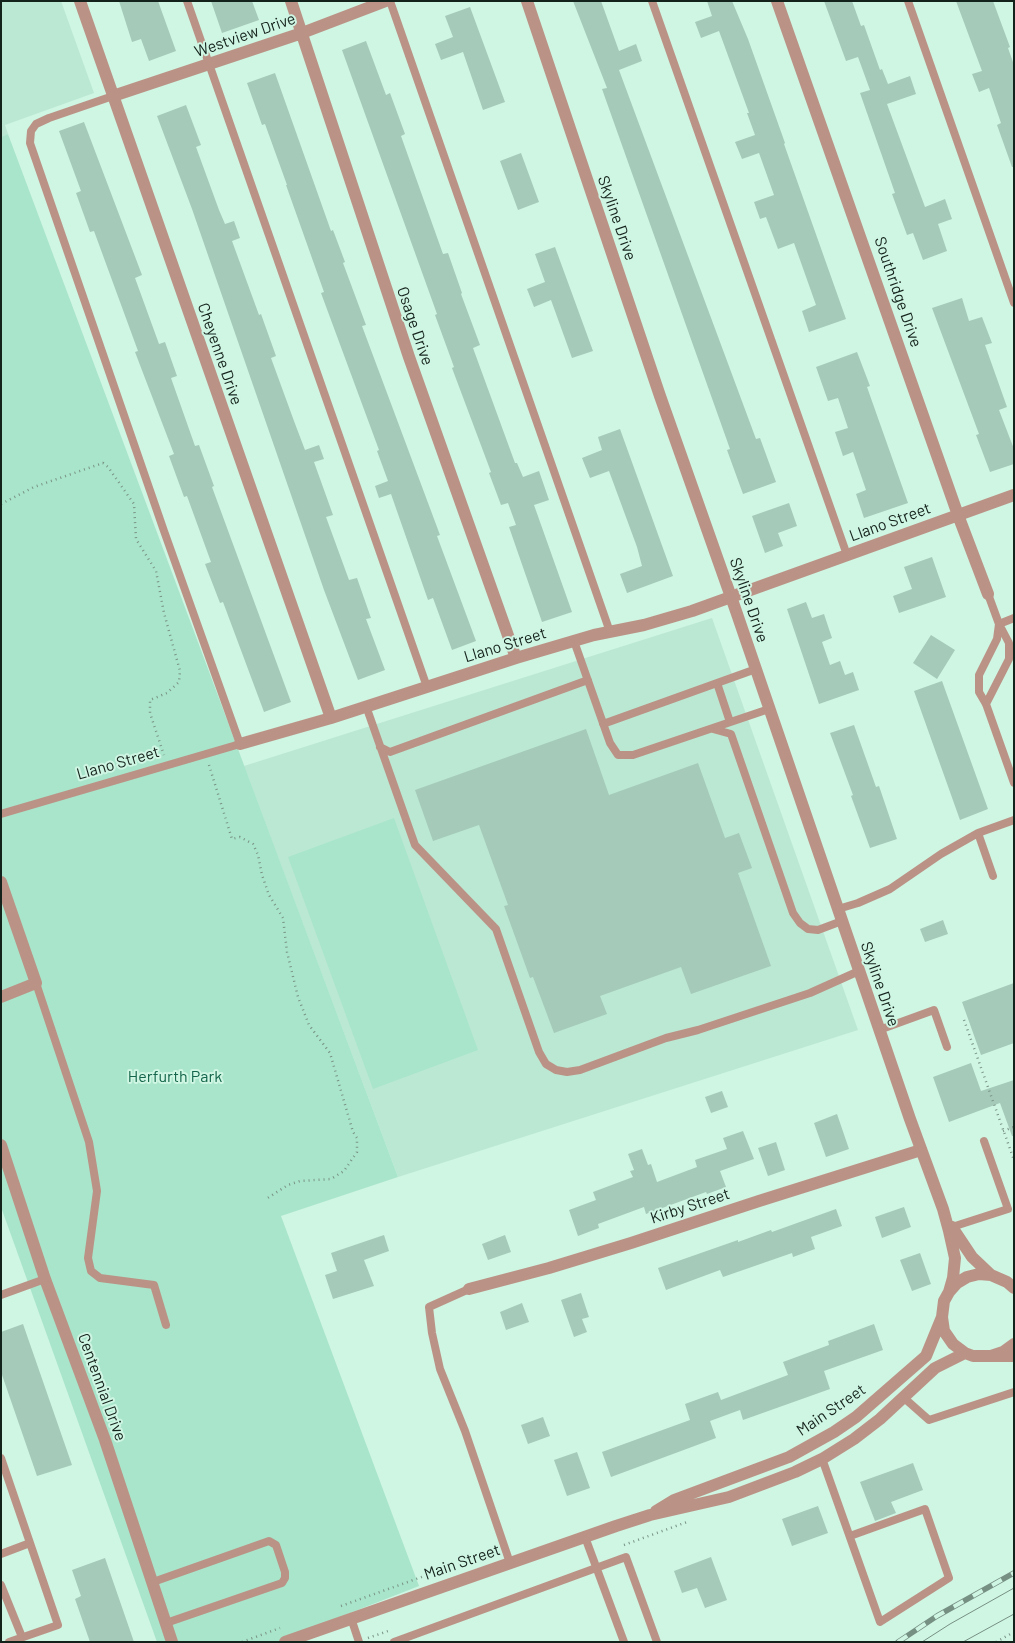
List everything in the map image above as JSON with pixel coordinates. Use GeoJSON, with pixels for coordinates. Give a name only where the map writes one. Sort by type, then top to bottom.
{"type":"FeatureCollection","features":[{"type":"Feature","properties":{"kind":"street","name":"Cheyenne Drive"},"geometry":{"type":"LineString","coordinates":[[80,1],[330,718]]}},
{"type":"Feature","properties":{"kind":"street","name":"Osage Drive"},"geometry":{"type":"LineString","coordinates":[[291,1],[362,221],[516,658]]}},
{"type":"Feature","properties":{"kind":"street","name":"Westview Drive"},"geometry":{"type":"LineString","coordinates":[[113,96],[302,33],[388,1]]}},
{"type":"Feature","properties":{"kind":"street","name":"Skyline Drive"},"geometry":{"type":"LineString","coordinates":[[527,1],[657,386],[950,1231],[955,1258],[953,1278],[949,1292]]}},
{"type":"Feature","properties":{"kind":"street","name":"Southridge Drive"},"geometry":{"type":"LineString","coordinates":[[777,1],[958,515],[988,594]]}},
{"type":"Feature","properties":{"kind":"street","name":"Llano Street"},"geometry":{"type":"LineString","coordinates":[[240,744],[330,718],[516,658],[692,611],[1014,495]]}},
{"type":"Feature","properties":{"kind":"street"},"geometry":{"type":"LineString","coordinates":[[1,882],[36,984],[1,997]]}},
{"type":"Feature","properties":{"kind":"street","name":"Centennial Drive"},"geometry":{"type":"LineString","coordinates":[[1,1145],[45,1279],[102,1431],[172,1642]]}},
{"type":"Feature","properties":{"kind":"street","name":"Kirby Street"},"geometry":{"type":"LineString","coordinates":[[468,1289],[549,1268],[631,1243],[921,1150]]}},
{"type":"Feature","properties":{"kind":"street","name":"Skyline Drive"},"geometry":{"type":"LineString","coordinates":[[943,1210],[972,1257],[990,1275]]}},
{"type":"Feature","properties":{"kind":"street"},"geometry":{"type":"LineString","coordinates":[[949,1292],[967,1277],[979,1274],[990,1275],[1012,1282]]}},
{"type":"Feature","properties":{"kind":"street","name":"Main Street"},"geometry":{"type":"LineString","coordinates":[[650,1515],[674,1500],[789,1457],[834,1432],[856,1417],[926,1356],[942,1317],[944,1301],[949,1292]]}},
{"type":"Feature","properties":{"kind":"street"},"geometry":{"type":"LineString","coordinates":[[942,1317],[944,1331],[948,1338],[965,1353],[982,1357],[1014,1356]]}},
{"type":"Feature","properties":{"kind":"street"},"geometry":{"type":"LineString","coordinates":[[991,1356],[1003,1352],[1014,1344]]}},
{"type":"Feature","properties":{"kind":"street","name":"Main Street"},"geometry":{"type":"LineString","coordinates":[[284,1642],[307,1638],[351,1618],[585,1536],[650,1515],[738,1494],[795,1472],[854,1439],[880,1419],[934,1368],[965,1353]]}},
{"type":"Feature","properties":{"kind":"lane"},"geometry":{"type":"LineString","coordinates":[[187,1],[427,687]]}},
{"type":"Feature","properties":{"kind":"lane"},"geometry":{"type":"LineString","coordinates":[[388,1],[610,632]]}},
{"type":"Feature","properties":{"kind":"lane"},"geometry":{"type":"LineString","coordinates":[[652,1],[847,555]]}},
{"type":"Feature","properties":{"kind":"lane"},"geometry":{"type":"LineString","coordinates":[[908,1],[1014,303]]}},
{"type":"Feature","properties":{"kind":"lane"},"geometry":{"type":"LineString","coordinates":[[113,96],[36,124],[31,131],[30,143],[240,744]]}},
{"type":"Feature","properties":{"kind":"lane"},"geometry":{"type":"LineString","coordinates":[[986,704],[1008,659],[1009,643],[999,624],[988,594]]}},
{"type":"Feature","properties":{"kind":"lane"},"geometry":{"type":"LineString","coordinates":[[999,624],[1014,618]]}},
{"type":"Feature","properties":{"kind":"lane"},"geometry":{"type":"LineString","coordinates":[[999,624],[997,640],[979,676],[979,692],[986,704],[1014,784]]}},
{"type":"Feature","properties":{"kind":"lane"},"geometry":{"type":"LineString","coordinates":[[574,641],[610,743],[618,755],[634,755],[769,709]]}},
{"type":"Feature","properties":{"kind":"lane"},"geometry":{"type":"LineString","coordinates":[[603,724],[756,669]]}},
{"type":"Feature","properties":{"kind":"lane"},"geometry":{"type":"LineString","coordinates":[[380,747],[390,752],[588,680]]}},
{"type":"Feature","properties":{"kind":"lane"},"geometry":{"type":"LineString","coordinates":[[717,683],[730,722]]}},
{"type":"Feature","properties":{"kind":"lane"},"geometry":{"type":"LineString","coordinates":[[366,706],[415,845],[496,929],[539,1052],[546,1064],[556,1070],[567,1072],[580,1070],[666,1038],[698,1030],[810,993],[859,971]]}},
{"type":"Feature","properties":{"kind":"lane"},"geometry":{"type":"LineString","coordinates":[[711,729],[731,734],[793,913],[800,923],[808,929],[818,930],[858,903],[890,889],[941,854],[978,833],[1014,820]]}},
{"type":"Feature","properties":{"kind":"lane","name":"Llano Street"},"geometry":{"type":"LineString","coordinates":[[1,814],[240,744]]}},
{"type":"Feature","properties":{"kind":"lane"},"geometry":{"type":"LineString","coordinates":[[978,833],[993,876]]}},
{"type":"Feature","properties":{"kind":"lane"},"geometry":{"type":"LineString","coordinates":[[36,984],[89,1142],[97,1191],[88,1258],[91,1271],[100,1278],[154,1286],[166,1324]]}},
{"type":"Feature","properties":{"kind":"lane"},"geometry":{"type":"LineString","coordinates":[[879,1030],[934,1010],[948,1047]]}},
{"type":"Feature","properties":{"kind":"lane"},"geometry":{"type":"LineString","coordinates":[[952,1227],[1008,1209],[984,1141]]}},
{"type":"Feature","properties":{"kind":"lane"},"geometry":{"type":"LineString","coordinates":[[1,1295],[45,1279]]}},
{"type":"Feature","properties":{"kind":"lane"},"geometry":{"type":"LineString","coordinates":[[468,1289],[429,1307],[432,1333],[440,1370],[465,1432],[510,1563]]}},
{"type":"Feature","properties":{"kind":"lane"},"geometry":{"type":"LineString","coordinates":[[903,1397],[929,1420],[1014,1392]]}},
{"type":"Feature","properties":{"kind":"lane"},"geometry":{"type":"LineString","coordinates":[[1,1458],[58,1625],[9,1642]]}},
{"type":"Feature","properties":{"kind":"lane"},"geometry":{"type":"LineString","coordinates":[[822,1458],[880,1622],[949,1578],[924,1509],[850,1536]]}},
{"type":"Feature","properties":{"kind":"lane"},"geometry":{"type":"LineString","coordinates":[[585,1536],[624,1642]]}},
{"type":"Feature","properties":{"kind":"lane"},"geometry":{"type":"LineString","coordinates":[[152,1582],[269,1541],[276,1544],[286,1578],[282,1582],[166,1623]]}},
{"type":"Feature","properties":{"kind":"lane"},"geometry":{"type":"LineString","coordinates":[[1,1554],[30,1543]]}},
{"type":"Feature","properties":{"kind":"lane"},"geometry":{"type":"LineString","coordinates":[[394,1642],[626,1556],[657,1642]]}},
{"type":"Feature","properties":{"kind":"lane"},"geometry":{"type":"LineString","coordinates":[[1,1585],[22,1638]]}},
{"type":"Feature","properties":{"kind":"lane"},"geometry":{"type":"LineString","coordinates":[[351,1618],[359,1642]]}},
{"type":"Feature","properties":{"kind":"path"},"geometry":{"type":"LineString","coordinates":[[1,504],[34,487],[103,464],[108,467],[134,504],[136,539],[156,571],[164,613],[180,671],[179,682],[167,693],[150,700],[150,713],[168,765]]}},
{"type":"Feature","properties":{"kind":"path"},"geometry":{"type":"LineString","coordinates":[[206,754],[232,839],[240,836],[253,844],[269,895],[283,918],[287,952],[298,997],[309,1025],[330,1053],[353,1132],[357,1138],[358,1152],[344,1171],[331,1179],[300,1181],[288,1185],[266,1199]]}},
{"type":"Feature","properties":{"kind":"path"},"geometry":{"type":"LineString","coordinates":[[964,1020],[1014,1160]]}},
{"type":"Feature","properties":{"kind":"path"},"geometry":{"type":"LineString","coordinates":[[1003,1131],[1014,1127]]}},
{"type":"Feature","properties":{"kind":"path"},"geometry":{"type":"LineString","coordinates":[[334,1608],[505,1547]]}},
{"type":"Feature","properties":{"kind":"path"},"geometry":{"type":"LineString","coordinates":[[242,1642],[288,1625]]}},
{"type":"Feature","properties":{"kind":"path"},"geometry":{"type":"LineString","coordinates":[[996,1642],[1014,1632]]}},
{"type":"Feature","properties":{"kind":"shaded area"},"geometry":{"type":"Polygon","coordinates":[[[1,1],[61,1],[94,93],[5,125],[8,134],[1,137],[1,1]]]}},
{"type":"Feature","properties":{"kind":"shaded area"},"geometry":{"type":"Polygon","coordinates":[[[712,618],[858,1030],[398,1177],[244,766],[712,618]]]}},
{"type":"Feature","properties":{"kind":"green space","name":"Herfurth Park"},"geometry":{"type":"Polygon","coordinates":[[[8,134],[398,1177],[281,1216],[419,1586],[276,1642],[157,1642],[1,1207],[1,137],[8,134]]]}},
{"type":"Feature","properties":{"kind":"green space"},"geometry":{"type":"Polygon","coordinates":[[[394,818],[478,1050],[373,1089],[288,857],[394,818]]]}},
{"type":"Feature","properties":{"kind":"building"},"geometry":{"type":"Polygon","coordinates":[[[119,1],[158,1],[176,51],[149,61],[141,39],[132,42],[119,1]]]}},
{"type":"Feature","properties":{"kind":"building"},"geometry":{"type":"Polygon","coordinates":[[[211,1],[252,1],[259,20],[222,33],[211,1]]]}},
{"type":"Feature","properties":{"kind":"building"},"geometry":{"type":"Polygon","coordinates":[[[573,1],[601,1],[619,51],[636,44],[642,61],[619,70],[756,439],[760,438],[776,482],[743,494],[727,450],[730,449],[602,89],[607,88],[573,1]]]}},
{"type":"Feature","properties":{"kind":"building"},"geometry":{"type":"Polygon","coordinates":[[[707,1],[732,1],[748,39],[846,319],[809,332],[802,311],[816,305],[794,243],[778,249],[766,217],[760,219],[754,202],[774,195],[759,153],[742,159],[735,142],[755,135],[747,113],[749,113],[719,31],[701,38],[695,22],[712,16],[707,1]]]}},
{"type":"Feature","properties":{"kind":"building"},"geometry":{"type":"Polygon","coordinates":[[[824,1],[852,1],[861,26],[864,25],[880,70],[882,69],[888,84],[910,76],[916,94],[887,104],[925,207],[945,199],[952,219],[938,224],[947,251],[923,260],[913,233],[907,235],[892,194],[895,193],[860,93],[870,90],[858,57],[846,61],[824,1]]]}},
{"type":"Feature","properties":{"kind":"building"},"geometry":{"type":"Polygon","coordinates":[[[956,1],[993,1],[1010,47],[1008,48],[1014,65],[1014,167],[1012,167],[997,125],[1001,123],[989,88],[979,92],[972,74],[982,71],[956,1]]]}},
{"type":"Feature","properties":{"kind":"building"},"geometry":{"type":"Polygon","coordinates":[[[470,7],[505,102],[483,110],[463,52],[441,60],[435,44],[453,37],[445,16],[470,7]]]}},
{"type":"Feature","properties":{"kind":"building"},"geometry":{"type":"Polygon","coordinates":[[[366,41],[386,95],[390,93],[405,134],[401,136],[443,254],[448,253],[480,345],[473,348],[515,463],[517,463],[523,477],[539,471],[549,500],[534,505],[572,612],[542,622],[509,527],[516,525],[508,503],[501,505],[489,473],[491,472],[452,368],[454,367],[435,315],[437,314],[342,50],[366,41]]]}},
{"type":"Feature","properties":{"kind":"building"},"geometry":{"type":"Polygon","coordinates":[[[275,73],[331,231],[333,230],[345,262],[343,263],[366,325],[362,326],[440,535],[437,536],[476,641],[452,650],[433,598],[428,600],[391,494],[379,498],[375,486],[388,481],[377,451],[379,450],[321,293],[324,292],[287,185],[265,124],[262,125],[247,83],[275,73]]]}},
{"type":"Feature","properties":{"kind":"building"},"geometry":{"type":"Polygon","coordinates":[[[186,105],[201,145],[196,147],[219,210],[225,224],[234,221],[240,238],[232,241],[276,356],[271,358],[305,450],[319,445],[324,459],[314,462],[333,515],[326,517],[349,580],[357,578],[371,618],[366,619],[385,670],[358,680],[324,590],[192,209],[157,116],[186,105]]]}},
{"type":"Feature","properties":{"kind":"building"},"geometry":{"type":"Polygon","coordinates":[[[84,122],[142,275],[135,278],[159,344],[165,342],[177,376],[171,378],[195,446],[199,445],[214,486],[212,487],[291,702],[264,712],[223,602],[220,603],[205,564],[211,562],[187,496],[184,497],[169,456],[174,454],[135,352],[138,351],[94,231],[90,232],[76,193],[81,191],[59,131],[84,122]]]}},
{"type":"Feature","properties":{"kind":"building"},"geometry":{"type":"Polygon","coordinates":[[[521,153],[539,202],[518,210],[500,161],[521,153]]]}},
{"type":"Feature","properties":{"kind":"building"},"geometry":{"type":"Polygon","coordinates":[[[555,247],[593,351],[572,358],[551,300],[534,307],[527,289],[545,282],[535,254],[555,247]]]}},
{"type":"Feature","properties":{"kind":"building"},"geometry":{"type":"Polygon","coordinates":[[[962,298],[969,321],[982,317],[992,343],[985,345],[1007,407],[999,410],[1014,449],[1014,464],[990,472],[976,435],[979,434],[932,308],[962,298]]]}},
{"type":"Feature","properties":{"kind":"building"},"geometry":{"type":"Polygon","coordinates":[[[857,352],[870,386],[867,387],[908,503],[864,518],[856,494],[866,490],[853,452],[843,456],[835,432],[848,428],[838,398],[828,401],[816,367],[857,352]]]}},
{"type":"Feature","properties":{"kind":"building"},"geometry":{"type":"Polygon","coordinates":[[[620,429],[673,576],[627,593],[620,574],[642,566],[637,547],[609,471],[590,478],[582,458],[602,450],[598,437],[620,429]]]}},
{"type":"Feature","properties":{"kind":"building"},"geometry":{"type":"Polygon","coordinates":[[[789,503],[797,526],[778,533],[783,546],[765,553],[752,516],[789,503]]]}},
{"type":"Feature","properties":{"kind":"building"},"geometry":{"type":"Polygon","coordinates":[[[932,557],[946,597],[899,613],[893,596],[912,589],[904,567],[932,557]]]}},
{"type":"Feature","properties":{"kind":"building"},"geometry":{"type":"Polygon","coordinates":[[[806,602],[812,618],[824,614],[832,638],[822,642],[830,665],[840,661],[845,675],[853,672],[859,690],[819,704],[787,609],[806,602]]]}},
{"type":"Feature","properties":{"kind":"building"},"geometry":{"type":"Polygon","coordinates":[[[931,635],[955,650],[937,679],[913,663],[931,635]]]}},
{"type":"Feature","properties":{"kind":"building"},"geometry":{"type":"Polygon","coordinates":[[[942,681],[988,809],[960,820],[914,691],[942,681]]]}},
{"type":"Feature","properties":{"kind":"building"},"geometry":{"type":"Polygon","coordinates":[[[854,725],[876,787],[879,786],[897,839],[870,848],[830,733],[854,725]]]}},
{"type":"Feature","properties":{"kind":"building"},"geometry":{"type":"Polygon","coordinates":[[[586,729],[609,795],[698,763],[725,838],[739,833],[752,868],[738,873],[771,966],[691,994],[681,967],[600,996],[607,1014],[554,1033],[533,977],[530,978],[504,906],[508,905],[479,825],[433,841],[415,790],[586,729]]]}},
{"type":"Feature","properties":{"kind":"building"},"geometry":{"type":"Polygon","coordinates":[[[943,920],[948,934],[925,942],[920,929],[943,920]]]}},
{"type":"Feature","properties":{"kind":"building"},"geometry":{"type":"Polygon","coordinates":[[[1014,983],[1014,1043],[981,1055],[962,1002],[1014,983]]]}},
{"type":"Feature","properties":{"kind":"building"},"geometry":{"type":"Polygon","coordinates":[[[971,1063],[981,1091],[1014,1080],[1014,1136],[1012,1136],[1000,1103],[949,1122],[933,1077],[971,1063]]]}},
{"type":"Feature","properties":{"kind":"building"},"geometry":{"type":"Polygon","coordinates":[[[722,1091],[728,1107],[711,1113],[705,1097],[722,1091]]]}},
{"type":"Feature","properties":{"kind":"building"},"geometry":{"type":"Polygon","coordinates":[[[837,1114],[849,1149],[826,1157],[814,1123],[837,1114]]]}},
{"type":"Feature","properties":{"kind":"building"},"geometry":{"type":"Polygon","coordinates":[[[743,1131],[754,1159],[720,1171],[726,1187],[707,1194],[706,1192],[646,1214],[644,1207],[598,1224],[599,1228],[578,1236],[569,1210],[596,1200],[593,1192],[633,1177],[630,1171],[634,1170],[628,1154],[642,1149],[648,1165],[651,1164],[657,1182],[697,1167],[695,1160],[727,1149],[723,1138],[743,1131]]]}},
{"type":"Feature","properties":{"kind":"building"},"geometry":{"type":"Polygon","coordinates":[[[776,1142],[785,1170],[768,1176],[758,1148],[776,1142]]]}},
{"type":"Feature","properties":{"kind":"building"},"geometry":{"type":"Polygon","coordinates":[[[904,1207],[911,1227],[882,1238],[875,1217],[904,1207]]]}},
{"type":"Feature","properties":{"kind":"building"},"geometry":{"type":"Polygon","coordinates":[[[836,1209],[842,1226],[811,1237],[815,1249],[793,1257],[792,1253],[723,1277],[720,1270],[666,1290],[658,1268],[738,1240],[738,1242],[771,1230],[772,1232],[836,1209]]]}},
{"type":"Feature","properties":{"kind":"building"},"geometry":{"type":"Polygon","coordinates":[[[384,1235],[389,1251],[364,1260],[374,1286],[333,1299],[325,1275],[337,1271],[331,1253],[384,1235]]]}},
{"type":"Feature","properties":{"kind":"building"},"geometry":{"type":"Polygon","coordinates":[[[505,1235],[511,1252],[488,1260],[482,1244],[505,1235]]]}},
{"type":"Feature","properties":{"kind":"building"},"geometry":{"type":"Polygon","coordinates":[[[920,1253],[931,1284],[912,1291],[900,1260],[920,1253]]]}},
{"type":"Feature","properties":{"kind":"building"},"geometry":{"type":"Polygon","coordinates":[[[581,1293],[589,1317],[582,1319],[587,1332],[574,1337],[561,1300],[581,1293]]]}},
{"type":"Feature","properties":{"kind":"building"},"geometry":{"type":"Polygon","coordinates":[[[522,1303],[529,1322],[506,1330],[500,1312],[522,1303]]]}},
{"type":"Feature","properties":{"kind":"building"},"geometry":{"type":"Polygon","coordinates":[[[23,1324],[72,1465],[37,1476],[1,1372],[1,1332],[23,1324]]]}},
{"type":"Feature","properties":{"kind":"building"},"geometry":{"type":"Polygon","coordinates":[[[874,1324],[883,1350],[824,1371],[830,1389],[743,1420],[740,1410],[710,1421],[716,1438],[611,1477],[602,1452],[690,1420],[685,1404],[718,1392],[721,1400],[788,1375],[783,1362],[829,1345],[828,1341],[874,1324]]]}},
{"type":"Feature","properties":{"kind":"building"},"geometry":{"type":"Polygon","coordinates":[[[543,1417],[550,1436],[528,1444],[521,1425],[543,1417]]]}},
{"type":"Feature","properties":{"kind":"building"},"geometry":{"type":"Polygon","coordinates":[[[577,1452],[590,1488],[567,1496],[554,1460],[577,1452]]]}},
{"type":"Feature","properties":{"kind":"building"},"geometry":{"type":"Polygon","coordinates":[[[913,1463],[923,1490],[891,1502],[896,1513],[875,1521],[860,1482],[913,1463]]]}},
{"type":"Feature","properties":{"kind":"building"},"geometry":{"type":"Polygon","coordinates":[[[818,1506],[828,1533],[792,1546],[782,1519],[818,1506]]]}},
{"type":"Feature","properties":{"kind":"building"},"geometry":{"type":"Polygon","coordinates":[[[711,1557],[727,1600],[705,1608],[697,1588],[682,1593],[674,1571],[711,1557]]]}},
{"type":"Feature","properties":{"kind":"building"},"geometry":{"type":"Polygon","coordinates":[[[105,1558],[134,1642],[90,1642],[75,1599],[81,1596],[72,1570],[105,1558]]]}},
{"type":"Feature","properties":{"kind":"tram line"},"geometry":{"type":"LineString","coordinates":[[922,1642],[1014,1588]]}},
{"type":"Feature","properties":{"kind":"tram line"},"geometry":{"type":"LineString","coordinates":[[963,1642],[1014,1614]]}},
{"type":"Feature","properties":{"kind":"railway"},"geometry":{"type":"LineString","coordinates":[[898,1642],[937,1616],[1014,1573]]}}]}
